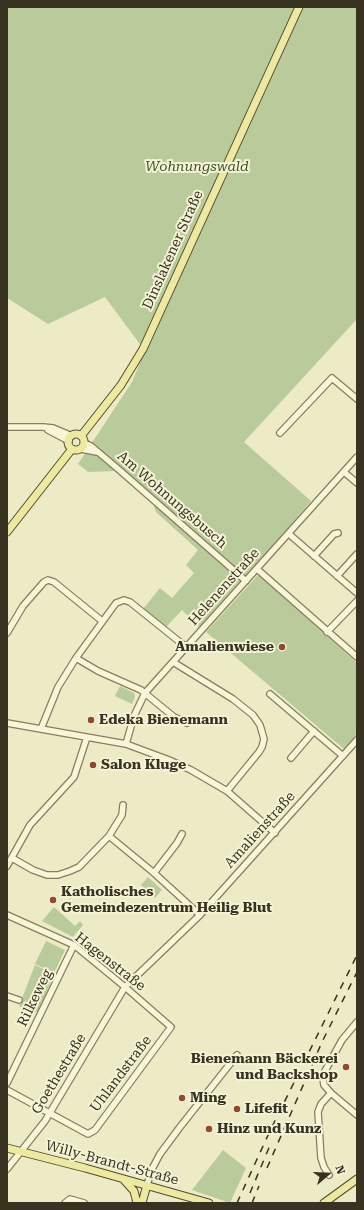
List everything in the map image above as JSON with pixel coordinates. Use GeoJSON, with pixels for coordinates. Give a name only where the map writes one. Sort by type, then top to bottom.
{"type":"FeatureCollection","features":[{"type":"Feature","properties":{"kind":"main road","name":"Dinslakener Straße"},"geometry":{"type":"LineString","coordinates":[[81,436],[121,384],[143,349],[299,7]]}},
{"type":"Feature","properties":{"kind":"main road"},"geometry":{"type":"LineString","coordinates":[[76,434],[81,436],[84,439],[83,446],[77,450],[72,449],[69,446],[70,439],[76,434]]}},
{"type":"Feature","properties":{"kind":"main road"},"geometry":{"type":"LineString","coordinates":[[7,532],[72,449]]}},
{"type":"Feature","properties":{"kind":"main road","name":"Willy-Brandt-Straße"},"geometry":{"type":"LineString","coordinates":[[7,1148],[209,1203]]}},
{"type":"Feature","properties":{"kind":"main road"},"geometry":{"type":"LineString","coordinates":[[123,1179],[134,1191],[137,1203]]}},
{"type":"Feature","properties":{"kind":"main road"},"geometry":{"type":"LineString","coordinates":[[324,1203],[357,1179]]}},
{"type":"Feature","properties":{"kind":"main road"},"geometry":{"type":"LineString","coordinates":[[142,1203],[147,1185]]}},
{"type":"Feature","properties":{"kind":"street"},"geometry":{"type":"LineString","coordinates":[[280,433],[332,378],[357,399]]}},
{"type":"Feature","properties":{"kind":"street"},"geometry":{"type":"LineString","coordinates":[[7,427],[53,428],[70,439]]}},
{"type":"Feature","properties":{"kind":"street","name":"Am Wohnungsbusch"},"geometry":{"type":"LineString","coordinates":[[83,446],[99,453],[246,581]]}},
{"type":"Feature","properties":{"kind":"street","name":"Helenenstraße"},"geometry":{"type":"LineString","coordinates":[[126,744],[134,716],[145,693],[357,457]]}},
{"type":"Feature","properties":{"kind":"street"},"geometry":{"type":"LineString","coordinates":[[344,472],[357,483]]}},
{"type":"Feature","properties":{"kind":"street"},"geometry":{"type":"LineString","coordinates":[[314,556],[334,534],[338,533]]}},
{"type":"Feature","properties":{"kind":"street"},"geometry":{"type":"LineString","coordinates":[[289,534],[357,593]]}},
{"type":"Feature","properties":{"kind":"street"},"geometry":{"type":"LineString","coordinates":[[337,576],[357,554]]}},
{"type":"Feature","properties":{"kind":"street"},"geometry":{"type":"LineString","coordinates":[[257,569],[357,657]]}},
{"type":"Feature","properties":{"kind":"street"},"geometry":{"type":"LineString","coordinates":[[7,633],[23,606],[44,582],[48,580],[54,582],[102,621]]}},
{"type":"Feature","properties":{"kind":"street"},"geometry":{"type":"LineString","coordinates":[[42,729],[58,687],[76,658],[116,603],[124,600],[130,602],[186,647]]}},
{"type":"Feature","properties":{"kind":"street"},"geometry":{"type":"LineString","coordinates":[[327,632],[357,600]]}},
{"type":"Feature","properties":{"kind":"street"},"geometry":{"type":"LineString","coordinates":[[76,658],[98,671],[145,693],[174,717],[187,723]]}},
{"type":"Feature","properties":{"kind":"street"},"geometry":{"type":"LineString","coordinates":[[173,662],[232,699],[252,715],[260,724],[264,739],[262,746],[227,791]]}},
{"type":"Feature","properties":{"kind":"street"},"geometry":{"type":"LineString","coordinates":[[270,694],[343,756]]}},
{"type":"Feature","properties":{"kind":"street"},"geometry":{"type":"LineString","coordinates":[[7,723],[126,744],[169,760],[227,791],[275,833]]}},
{"type":"Feature","properties":{"kind":"street"},"geometry":{"type":"LineString","coordinates":[[291,758],[314,731]]}},
{"type":"Feature","properties":{"kind":"street"},"geometry":{"type":"LineString","coordinates":[[7,866],[30,825],[74,776],[87,737]]}},
{"type":"Feature","properties":{"kind":"street","name":"Amalienstraße"},"geometry":{"type":"LineString","coordinates":[[125,987],[200,915],[357,740]]}},
{"type":"Feature","properties":{"kind":"street"},"geometry":{"type":"LineString","coordinates":[[12,858],[47,875],[58,875],[79,867],[109,836],[122,815],[123,805]]}},
{"type":"Feature","properties":{"kind":"street"},"geometry":{"type":"LineString","coordinates":[[154,873],[182,834]]}},
{"type":"Feature","properties":{"kind":"street"},"geometry":{"type":"LineString","coordinates":[[109,836],[154,873],[200,915]]}},
{"type":"Feature","properties":{"kind":"street","name":"Hagenstraße"},"geometry":{"type":"LineString","coordinates":[[7,916],[74,945],[171,1027]]}},
{"type":"Feature","properties":{"kind":"street","name":"Rilkeweg"},"geometry":{"type":"LineString","coordinates":[[7,1083],[74,945]]}},
{"type":"Feature","properties":{"kind":"street","name":"Goethestraße"},"geometry":{"type":"LineString","coordinates":[[7,1169],[22,1152],[49,1114],[125,987]]}},
{"type":"Feature","properties":{"kind":"street"},"geometry":{"type":"LineString","coordinates":[[7,996],[19,1000]]}},
{"type":"Feature","properties":{"kind":"street"},"geometry":{"type":"LineString","coordinates":[[357,1022],[342,1040],[325,1071],[323,1082],[331,1094],[357,1115]]}},
{"type":"Feature","properties":{"kind":"street","name":"Uhlandstraße"},"geometry":{"type":"LineString","coordinates":[[49,1114],[88,1134],[95,1130],[171,1027]]}},
{"type":"Feature","properties":{"kind":"street"},"geometry":{"type":"LineString","coordinates":[[147,1185],[152,1169],[160,1154],[237,1054]]}},
{"type":"Feature","properties":{"kind":"street"},"geometry":{"type":"LineString","coordinates":[[7,1090],[49,1114]]}},
{"type":"Feature","properties":{"kind":"street"},"geometry":{"type":"LineString","coordinates":[[330,1175],[324,1167],[321,1158],[318,1112],[321,1104],[331,1094]]}},
{"type":"Feature","properties":{"kind":"street"},"geometry":{"type":"LineString","coordinates":[[65,1203],[70,1200],[84,1203]]}},
{"type":"Feature","properties":{"kind":"green space","name":"Wohnungswald"},"geometry":{"type":"Polygon","coordinates":[[[7,7],[357,7],[357,319],[244,442],[311,501],[273,546],[199,627],[182,610],[166,627],[143,609],[160,588],[172,598],[194,573],[186,565],[198,550],[156,512],[152,500],[116,471],[88,472],[78,464],[132,382],[145,351],[105,297],[48,324],[7,298],[7,7]]]}},
{"type":"Feature","properties":{"kind":"green space","name":"Amalienwiese"},"geometry":{"type":"Polygon","coordinates":[[[259,574],[357,663],[357,734],[344,749],[206,632],[259,574]]]}},
{"type":"Feature","properties":{"kind":"green space"},"geometry":{"type":"Polygon","coordinates":[[[120,686],[134,693],[135,696],[132,704],[115,696],[120,686]]]}},
{"type":"Feature","properties":{"kind":"green space"},"geometry":{"type":"Polygon","coordinates":[[[148,877],[162,890],[155,898],[141,885],[148,877]]]}},
{"type":"Feature","properties":{"kind":"green space"},"geometry":{"type":"Polygon","coordinates":[[[54,907],[75,926],[80,921],[83,925],[73,937],[42,921],[54,907]]]}},
{"type":"Feature","properties":{"kind":"green space"},"geometry":{"type":"Polygon","coordinates":[[[46,941],[65,950],[54,973],[35,964],[46,941]]]}},
{"type":"Feature","properties":{"kind":"green space"},"geometry":{"type":"Polygon","coordinates":[[[35,965],[54,974],[38,1013],[19,1006],[35,965]]]}},
{"type":"Feature","properties":{"kind":"green space"},"geometry":{"type":"Polygon","coordinates":[[[223,1150],[246,1168],[230,1203],[192,1190],[223,1150]]]}},
{"type":"Feature","properties":{"kind":"railway"},"geometry":{"type":"LineString","coordinates":[[237,1203],[269,1133],[357,955]]}},
{"type":"Feature","properties":{"kind":"railway"},"geometry":{"type":"LineString","coordinates":[[267,1168],[322,1042],[357,972]]}},
{"type":"Feature","properties":{"kind":"railway"},"geometry":{"type":"LineString","coordinates":[[250,1193],[271,1143]]}},
{"type":"Feature","properties":{"kind":"railway"},"geometry":{"type":"LineString","coordinates":[[252,1203],[259,1186]]}},
{"type":"Feature","properties":{"kind":"place","name":"Amalienwiese"},"geometry":{"type":"Point","coordinates":[282,647]}},
{"type":"Feature","properties":{"kind":"place","name":"Edeka Bienemann"},"geometry":{"type":"Point","coordinates":[91,720]}},
{"type":"Feature","properties":{"kind":"place","name":"Salon Kluge"},"geometry":{"type":"Point","coordinates":[93,765]}},
{"type":"Feature","properties":{"kind":"place","name":"Katholisches Gemeindezentrum Heilig Blut"},"geometry":{"type":"Point","coordinates":[53,900]}},
{"type":"Feature","properties":{"kind":"place","name":"Bienemann Bäckerei und Backshop"},"geometry":{"type":"Point","coordinates":[346,1067]}},
{"type":"Feature","properties":{"kind":"place","name":"Ming"},"geometry":{"type":"Point","coordinates":[182,1098]}},
{"type":"Feature","properties":{"kind":"place","name":"Lifefit"},"geometry":{"type":"Point","coordinates":[237,1109]}},
{"type":"Feature","properties":{"kind":"place","name":"Hinz und Kunz"},"geometry":{"type":"Point","coordinates":[209,1129]}}]}
